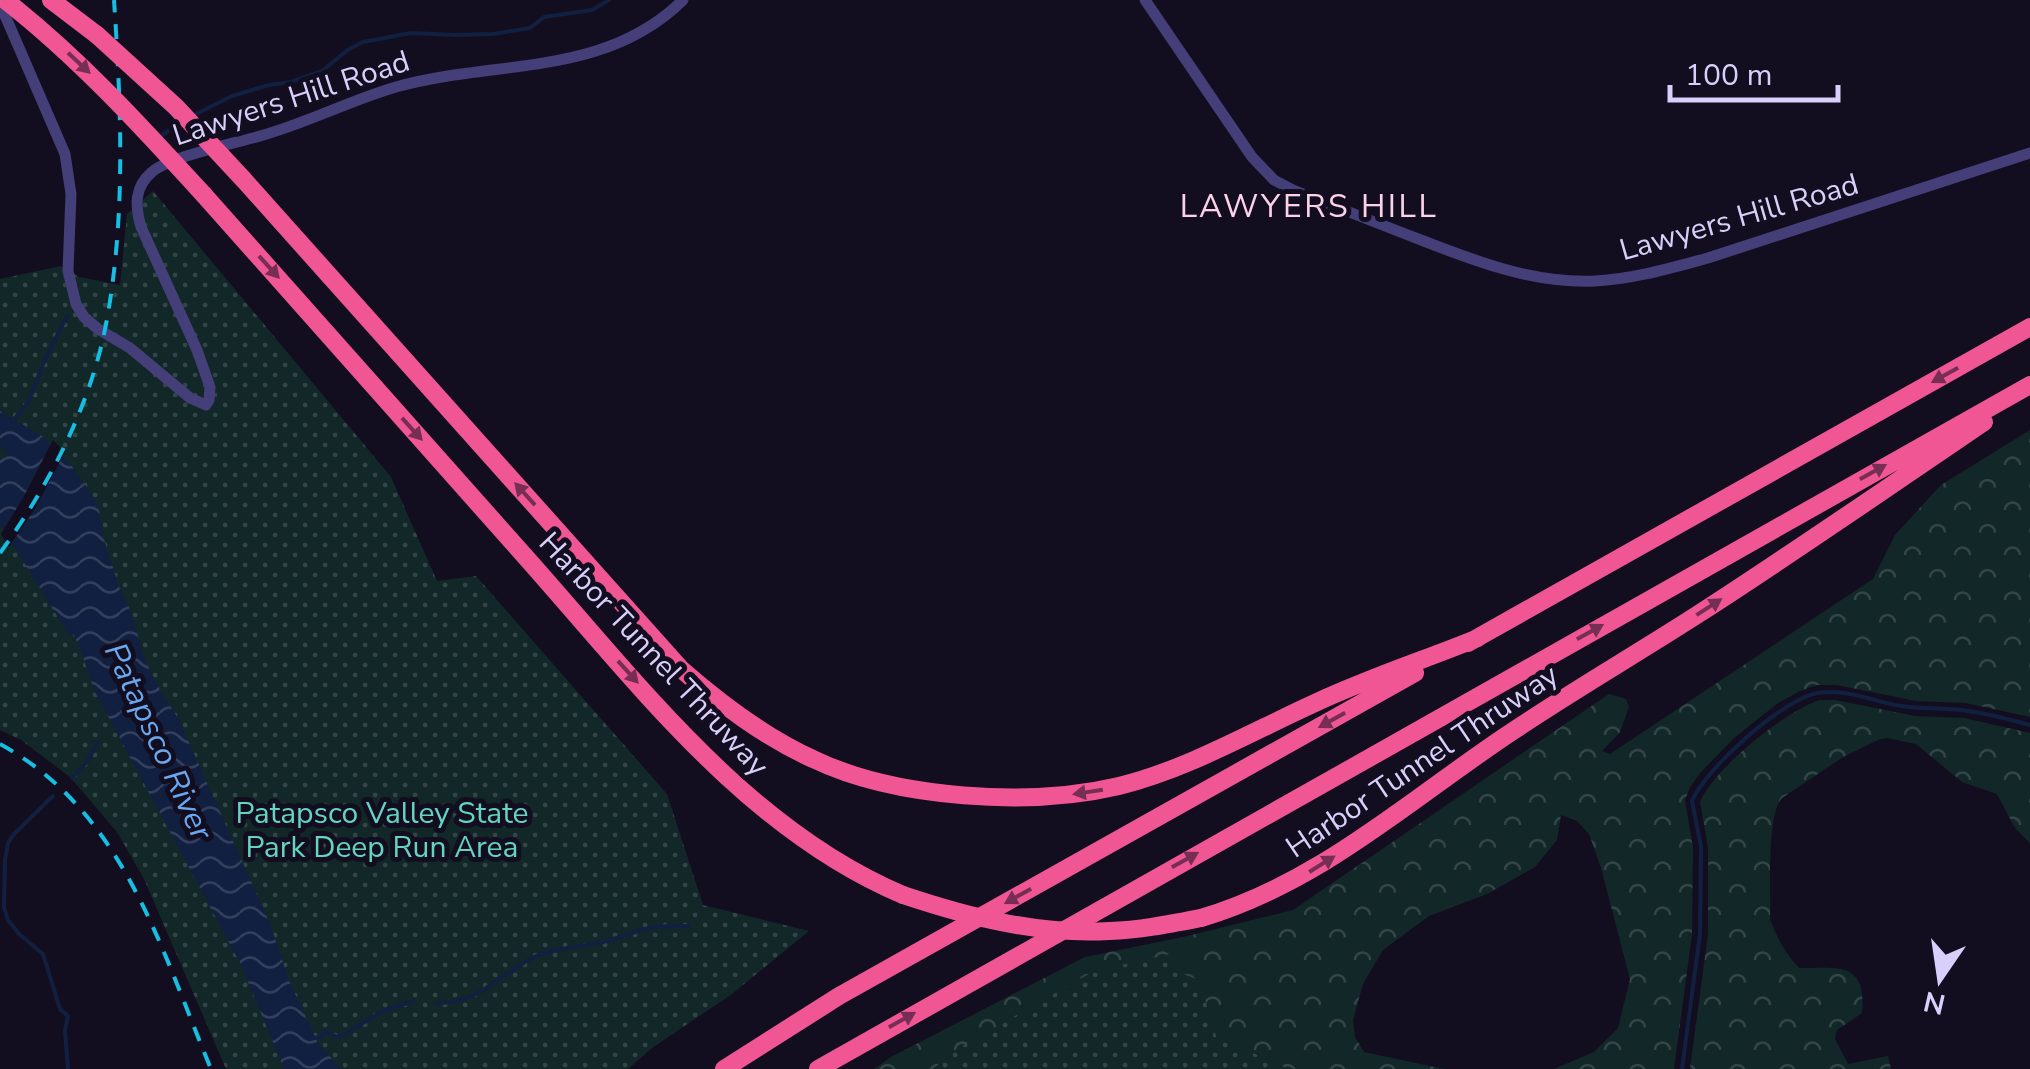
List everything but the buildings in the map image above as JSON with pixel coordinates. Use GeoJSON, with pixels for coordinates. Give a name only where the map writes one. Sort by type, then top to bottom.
{"type":"FeatureCollection","features":[{"type":"Feature","properties":{"kind":"highway","name":"Harbor Tunnel Thruway"},"geometry":{"type":"LineString","coordinates":[[51,0],[97,35],[176,106],[681,668],[745,720],[813,759],[859,776],[945,793],[1002,798],[1122,786],[1181,766],[1320,700],[1478,638]]}},
{"type":"Feature","properties":{"kind":"highway","name":"Harbor Tunnel Thruway"},"geometry":{"type":"LineString","coordinates":[[3,2],[37,25],[135,118],[722,773],[747,796],[847,868],[902,895],[988,920],[1076,932],[1156,927],[1237,907],[1279,889],[1402,811],[1510,733],[1715,603],[2030,388]]}},
{"type":"Feature","properties":{"kind":"highway"},"geometry":{"type":"LineString","coordinates":[[724,1069],[856,987],[2030,327]]}},
{"type":"Feature","properties":{"kind":"highway"},"geometry":{"type":"LineString","coordinates":[[818,1069],[2030,388]]}},
{"type":"Feature","properties":{"kind":"street","name":"Lawyers Hill Road"},"geometry":{"type":"LineString","coordinates":[[3,2],[64,154],[71,194],[68,272],[76,304],[98,329],[130,348],[190,398],[206,405],[210,387],[197,350],[136,210],[136,196],[149,174],[158,167],[309,121],[396,87],[558,60],[613,46],[650,28],[683,0]]}},
{"type":"Feature","properties":{"kind":"street","name":"Lawyers Hill Road"},"geometry":{"type":"LineString","coordinates":[[1145,0],[1252,157],[1274,180],[1488,264],[1565,281],[1657,272],[2030,154]]}},
{"type":"Feature","properties":{"kind":"green space","name":"Patapsco Valley State Park Deep Run Area"},"geometry":{"type":"Polygon","coordinates":[[[153,191],[391,477],[437,581],[476,576],[667,794],[703,905],[809,931],[732,994],[628,1069],[226,1069],[144,879],[117,832],[70,777],[21,740],[0,730],[0,279],[61,266],[79,277],[120,285],[127,214],[153,191]]]}},
{"type":"Feature","properties":{"kind":"green space"},"geometry":{"type":"Polygon","coordinates":[[[2030,430],[2030,717],[1966,703],[1916,701],[1837,685],[1817,685],[1778,703],[1734,738],[1700,773],[1685,800],[1693,848],[1692,934],[1674,1069],[1554,1069],[1594,1052],[1618,1028],[1630,979],[1589,834],[1577,821],[1561,815],[1557,840],[1535,867],[1487,894],[1429,916],[1383,950],[1363,984],[1353,1020],[1355,1037],[1364,1052],[1444,1069],[874,1069],[1085,957],[1293,910],[1609,694],[1626,699],[1629,707],[1620,732],[1602,751],[1610,754],[1873,579],[1895,535],[1941,485],[2030,430]]]}},
{"type":"Feature","properties":{"kind":"green space"},"geometry":{"type":"Polygon","coordinates":[[[1819,700],[1915,716],[1964,718],[2030,733],[2030,843],[2015,828],[1997,794],[1962,782],[1916,744],[1887,738],[1843,757],[1782,798],[1777,807],[1771,837],[1770,919],[1799,968],[1837,969],[1855,976],[1860,984],[1862,1013],[1837,1030],[1835,1039],[1848,1064],[1888,1056],[1891,1069],[1690,1069],[1708,934],[1708,847],[1700,802],[1720,773],[1752,743],[1788,716],[1819,700]]]}},
{"type":"Feature","properties":{"kind":"green space"},"geometry":{"type":"Polygon","coordinates":[[[1170,954],[1175,971],[1199,980],[1217,1039],[1294,1069],[934,1069],[948,1054],[1094,971],[1170,954]]]}},
{"type":"Feature","properties":{"kind":"water","name":"Patapsco River"},"geometry":{"type":"Polygon","coordinates":[[[0,411],[42,436],[71,465],[99,509],[103,536],[146,662],[179,720],[318,1043],[341,1069],[284,1069],[241,965],[95,692],[73,634],[70,637],[0,524],[0,457],[8,455],[0,445],[0,411]]]}},
{"type":"Feature","properties":{"kind":"pier"},"geometry":{"type":"Polygon","coordinates":[[[53,440],[65,452],[9,547],[1,534],[53,440]]]}},
{"type":"Feature","properties":{"kind":"waterway"},"geometry":{"type":"LineString","coordinates":[[190,117],[232,96],[322,71],[363,42],[411,33],[493,34],[530,28],[544,17],[592,10],[609,0]]}},
{"type":"Feature","properties":{"kind":"waterway"},"geometry":{"type":"LineString","coordinates":[[161,136],[182,121]]}},
{"type":"Feature","properties":{"kind":"waterway"},"geometry":{"type":"LineString","coordinates":[[12,422],[29,401],[67,316]]}},
{"type":"Feature","properties":{"kind":"waterway"},"geometry":{"type":"LineString","coordinates":[[1682,1069],[1700,934],[1701,847],[1692,801],[1729,754],[1786,707],[1828,692],[1901,706],[1971,711],[2030,725]]}},
{"type":"Feature","properties":{"kind":"waterway"},"geometry":{"type":"LineString","coordinates":[[72,778],[97,744]]}},
{"type":"Feature","properties":{"kind":"waterway"},"geometry":{"type":"LineString","coordinates":[[53,796],[8,843],[4,907],[19,934],[43,954],[60,1009],[68,1016],[68,1069]]}},
{"type":"Feature","properties":{"kind":"waterway"},"geometry":{"type":"LineString","coordinates":[[436,1003],[453,1002],[480,992],[541,954],[654,927],[688,926]]}},
{"type":"Feature","properties":{"kind":"waterway"},"geometry":{"type":"LineString","coordinates":[[312,1038],[322,1037],[324,1031],[337,1037],[343,1035],[381,1012],[413,1001]]}},
{"type":"Feature","properties":{"kind":"railway"},"geometry":{"type":"LineString","coordinates":[[0,553],[67,442],[91,381],[107,319],[119,199],[114,0]]}},
{"type":"Feature","properties":{"kind":"railway"},"geometry":{"type":"LineString","coordinates":[[0,744],[43,772],[78,806],[108,845],[155,930],[211,1069]]}},
{"type":"Feature","properties":{"kind":"district","name":"LAWYERS HILL"},"geometry":{"type":"Point","coordinates":[1309,206]}}]}
